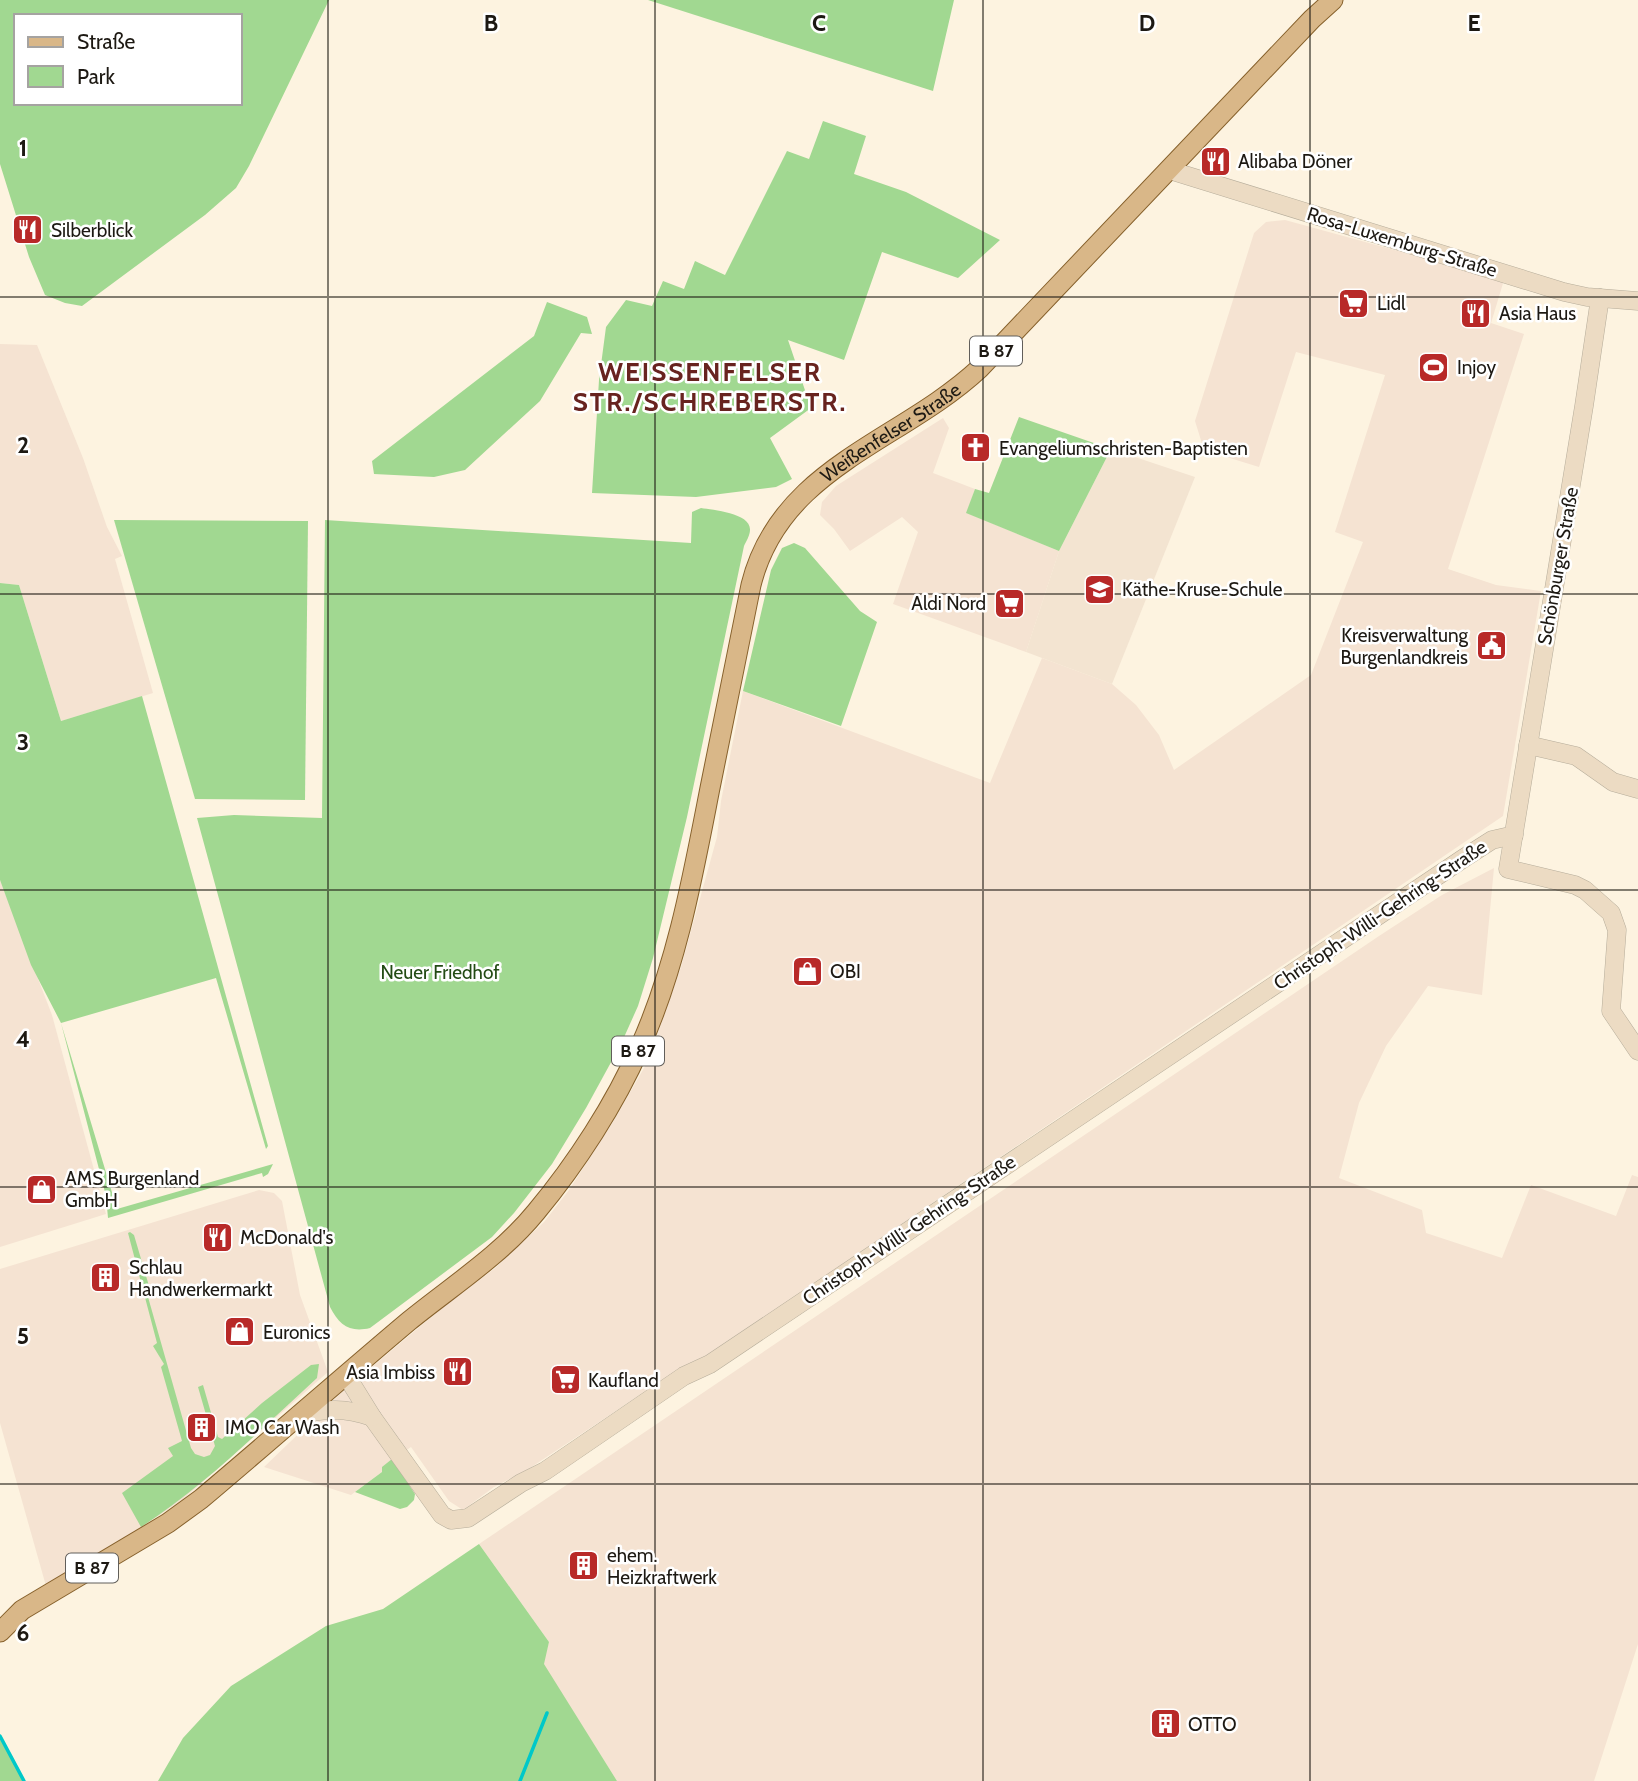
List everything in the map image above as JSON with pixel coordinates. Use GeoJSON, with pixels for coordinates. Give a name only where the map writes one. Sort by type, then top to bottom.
{"type":"FeatureCollection","features":[{"type":"Feature","properties":{"kind":"main road","name":"Weißenfelser Straße"},"geometry":{"type":"LineString","coordinates":[[346,1375],[514,1236],[537,1211],[598,1125],[641,1046],[670,962],[696,859],[753,577],[766,543],[790,506],[816,482],[967,380],[1333,0]]}},
{"type":"Feature","properties":{"kind":"main road","name":"B 87"},"geometry":{"type":"LineString","coordinates":[[0,1632],[22,1611],[47,1594],[135,1543],[194,1504],[346,1375]]}},
{"type":"Feature","properties":{"kind":"street","name":"Rosa-Luxemburg-Straße"},"geometry":{"type":"LineString","coordinates":[[1169,170],[1548,288],[1575,295],[1638,301]]}},
{"type":"Feature","properties":{"kind":"street","name":"Schönburger Straße"},"geometry":{"type":"LineString","coordinates":[[1600,298],[1508,869],[1580,887],[1614,918],[1617,930],[1611,1011],[1638,1051]]}},
{"type":"Feature","properties":{"kind":"street"},"geometry":{"type":"LineString","coordinates":[[1528,745],[1576,756],[1613,782],[1638,789]]}},
{"type":"Feature","properties":{"kind":"street","name":"Christoph-Willi-Gehring-Straße"},"geometry":{"type":"LineString","coordinates":[[346,1375],[372,1417],[442,1515],[456,1520],[474,1516],[684,1377],[710,1364],[1475,850],[1492,840],[1514,835]]}},
{"type":"Feature","properties":{"kind":"street"},"geometry":{"type":"LineString","coordinates":[[299,1415],[337,1409],[372,1417]]}},
{"type":"Feature","properties":{"kind":"shaded area"},"geometry":{"type":"Polygon","coordinates":[[[1285,220],[1504,280],[1491,323],[1524,334],[1448,569],[1496,585],[1541,591],[1503,816],[707,1356],[682,1367],[527,1470],[494,1487],[463,1510],[449,1501],[411,1447],[351,1495],[264,1467],[342,1392],[448,1303],[494,1269],[544,1222],[569,1190],[613,1122],[648,1061],[681,967],[717,837],[721,801],[743,691],[990,783],[1042,658],[1112,684],[1136,705],[1159,735],[1174,770],[1311,675],[1363,542],[1335,532],[1385,375],[1296,352],[1259,467],[1204,450],[1195,421],[1254,233],[1266,222],[1285,220]]]}},
{"type":"Feature","properties":{"kind":"shaded area"},"geometry":{"type":"Polygon","coordinates":[[[0,344],[37,345],[83,458],[107,527],[122,556],[115,559],[153,693],[61,721],[19,585],[0,583],[0,344]]]}},
{"type":"Feature","properties":{"kind":"shaded area"},"geometry":{"type":"Polygon","coordinates":[[[943,418],[949,428],[933,473],[975,489],[967,513],[1059,551],[1026,652],[893,604],[918,532],[902,517],[850,551],[820,515],[822,502],[836,486],[943,418]]]}},
{"type":"Feature","properties":{"kind":"shaded area","name":"Käthe-Kruse-Schule"},"geometry":{"type":"Polygon","coordinates":[[[1111,449],[1195,477],[1112,684],[1026,652],[1059,551],[1111,449]]]}},
{"type":"Feature","properties":{"kind":"shaded area"},"geometry":{"type":"Polygon","coordinates":[[[1494,868],[1482,995],[1428,986],[1386,1046],[1359,1103],[1339,1178],[1422,1210],[1426,1233],[1502,1258],[1531,1185],[1616,1216],[1632,1175],[1638,1177],[1638,1644],[1594,1781],[617,1781],[543,1664],[549,1642],[479,1544],[1379,936],[1442,895],[1494,868]]]}},
{"type":"Feature","properties":{"kind":"shaded area"},"geometry":{"type":"Polygon","coordinates":[[[0,880],[52,1015],[106,1214],[0,1247],[0,880]]]}},
{"type":"Feature","properties":{"kind":"shaded area"},"geometry":{"type":"Polygon","coordinates":[[[259,1190],[274,1193],[282,1201],[300,1295],[328,1372],[182,1500],[46,1586],[0,1423],[0,1269],[259,1190]]]}},
{"type":"Feature","properties":{"kind":"green space"},"geometry":{"type":"Polygon","coordinates":[[[0,0],[329,0],[249,166],[236,188],[205,215],[82,306],[45,295],[29,257],[0,164],[0,0]]]}},
{"type":"Feature","properties":{"kind":"green space"},"geometry":{"type":"Polygon","coordinates":[[[648,0],[954,0],[933,91],[648,0]]]}},
{"type":"Feature","properties":{"kind":"green space"},"geometry":{"type":"Polygon","coordinates":[[[823,121],[866,136],[854,174],[906,192],[1000,240],[958,278],[882,252],[844,360],[788,340],[811,408],[770,438],[792,479],[776,487],[696,497],[592,493],[599,380],[606,327],[626,300],[652,306],[663,281],[684,289],[695,261],[725,275],[787,151],[809,159],[823,121]]]}},
{"type":"Feature","properties":{"kind":"green space"},"geometry":{"type":"Polygon","coordinates":[[[547,302],[587,317],[592,334],[581,333],[540,401],[465,470],[434,477],[374,474],[372,461],[534,336],[547,302]]]}},
{"type":"Feature","properties":{"kind":"green space"},"geometry":{"type":"Polygon","coordinates":[[[1019,417],[1111,449],[1059,551],[966,513],[975,489],[989,493],[1019,417]]]}},
{"type":"Feature","properties":{"kind":"green space","name":"Neuer Friedhof"},"geometry":{"type":"Polygon","coordinates":[[[701,508],[738,516],[749,524],[750,532],[744,546],[687,817],[653,958],[638,1006],[621,1044],[586,1108],[552,1164],[514,1213],[492,1237],[370,1328],[346,1326],[337,1319],[330,1307],[197,818],[234,815],[322,818],[325,520],[691,543],[692,512],[701,508]]]}},
{"type":"Feature","properties":{"kind":"green space"},"geometry":{"type":"Polygon","coordinates":[[[114,520],[308,521],[305,800],[195,799],[114,520]]]}},
{"type":"Feature","properties":{"kind":"green space"},"geometry":{"type":"Polygon","coordinates":[[[794,543],[805,548],[860,611],[877,622],[841,726],[743,691],[771,570],[782,548],[794,543]]]}},
{"type":"Feature","properties":{"kind":"green space"},"geometry":{"type":"Polygon","coordinates":[[[0,583],[19,585],[61,721],[142,696],[268,1146],[266,1149],[216,978],[61,1023],[31,965],[0,880],[0,583]]]}},
{"type":"Feature","properties":{"kind":"green space"},"geometry":{"type":"Polygon","coordinates":[[[61,1023],[117,1209],[273,1164],[268,1174],[263,1177],[262,1173],[108,1218],[106,1196],[61,1023]]]}},
{"type":"Feature","properties":{"kind":"green space"},"geometry":{"type":"Polygon","coordinates":[[[128,1233],[134,1235],[149,1286],[148,1297],[191,1448],[195,1454],[204,1457],[210,1455],[215,1446],[198,1387],[203,1385],[218,1437],[222,1439],[262,1403],[311,1365],[319,1364],[317,1378],[253,1437],[188,1493],[141,1527],[122,1493],[173,1456],[168,1448],[182,1441],[161,1367],[164,1364],[153,1346],[157,1343],[128,1233]]]}},
{"type":"Feature","properties":{"kind":"green space"},"geometry":{"type":"Polygon","coordinates":[[[392,1459],[415,1494],[414,1500],[407,1507],[400,1509],[355,1492],[382,1472],[382,1467],[392,1459]]]}},
{"type":"Feature","properties":{"kind":"green space"},"geometry":{"type":"Polygon","coordinates":[[[479,1544],[549,1642],[544,1664],[617,1781],[158,1781],[183,1738],[231,1686],[326,1626],[383,1609],[479,1544]]]}},
{"type":"Feature","properties":{"kind":"green space"},"geometry":{"type":"Polygon","coordinates":[[[0,1739],[24,1781],[0,1781],[0,1739]]]}},
{"type":"Feature","properties":{"kind":"waterway"},"geometry":{"type":"LineString","coordinates":[[520,1781],[547,1713]]}},
{"type":"Feature","properties":{"kind":"waterway"},"geometry":{"type":"LineString","coordinates":[[0,1736],[24,1781]]}},
{"type":"Feature","properties":{"kind":"place","name":"Alibaba Döner"},"geometry":{"type":"Point","coordinates":[1215,161]}},
{"type":"Feature","properties":{"kind":"place","name":"Silberblick"},"geometry":{"type":"Point","coordinates":[28,230]}},
{"type":"Feature","properties":{"kind":"place","name":"Lidl"},"geometry":{"type":"Point","coordinates":[1354,303]}},
{"type":"Feature","properties":{"kind":"place","name":"Asia Haus"},"geometry":{"type":"Point","coordinates":[1476,313]}},
{"type":"Feature","properties":{"kind":"place","name":"Injoy"},"geometry":{"type":"Point","coordinates":[1434,367]}},
{"type":"Feature","properties":{"kind":"place","name":"Evangeliumschristen-Baptisten"},"geometry":{"type":"Point","coordinates":[976,448]}},
{"type":"Feature","properties":{"kind":"place","name":"Käthe-Kruse-Schule"},"geometry":{"type":"Point","coordinates":[1099,589]}},
{"type":"Feature","properties":{"kind":"place","name":"Aldi Nord"},"geometry":{"type":"Point","coordinates":[1009,603]}},
{"type":"Feature","properties":{"kind":"place","name":"Kreisverwaltung Burgenlandkreis"},"geometry":{"type":"Point","coordinates":[1491,646]}},
{"type":"Feature","properties":{"kind":"place","name":"OBI"},"geometry":{"type":"Point","coordinates":[807,971]}},
{"type":"Feature","properties":{"kind":"place","name":"AMS Burgenland GmbH"},"geometry":{"type":"Point","coordinates":[42,1189]}},
{"type":"Feature","properties":{"kind":"place","name":"McDonald's"},"geometry":{"type":"Point","coordinates":[217,1237]}},
{"type":"Feature","properties":{"kind":"place","name":"Schlau Handwerkermarkt"},"geometry":{"type":"Point","coordinates":[106,1278]}},
{"type":"Feature","properties":{"kind":"place","name":"Euronics"},"geometry":{"type":"Point","coordinates":[240,1332]}},
{"type":"Feature","properties":{"kind":"place","name":"Asia Imbiss"},"geometry":{"type":"Point","coordinates":[458,1372]}},
{"type":"Feature","properties":{"kind":"place","name":"Kaufland"},"geometry":{"type":"Point","coordinates":[565,1380]}},
{"type":"Feature","properties":{"kind":"place","name":"IMO Car Wash"},"geometry":{"type":"Point","coordinates":[202,1427]}},
{"type":"Feature","properties":{"kind":"place","name":"ehem. Heizkraftwerk"},"geometry":{"type":"Point","coordinates":[584,1566]}},
{"type":"Feature","properties":{"kind":"place","name":"OTTO"},"geometry":{"type":"Point","coordinates":[1165,1724]}},
{"type":"Feature","properties":{"kind":"district","name":"WEISSENFELSER STR./SCHREBERSTR."},"geometry":{"type":"Point","coordinates":[710,387]}}]}
